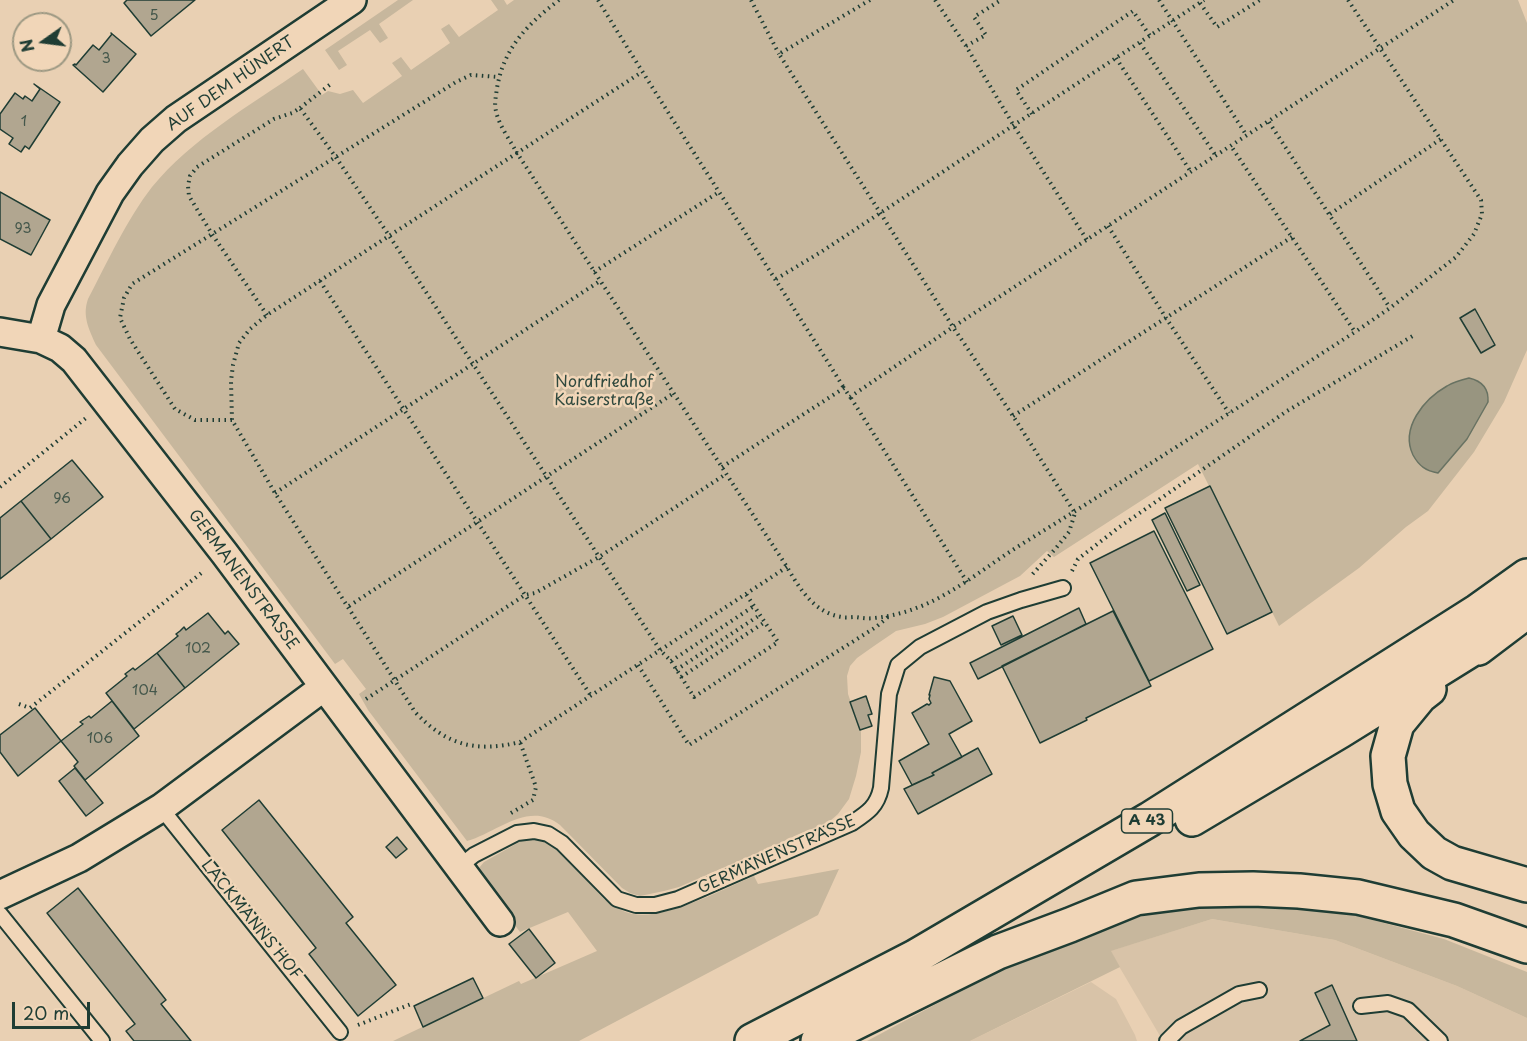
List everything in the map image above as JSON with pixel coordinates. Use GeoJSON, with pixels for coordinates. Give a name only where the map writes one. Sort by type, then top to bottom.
{"type":"FeatureCollection","features":[{"type":"Feature","properties":{"kind":"highway","name":"A 43"},"geometry":{"type":"LineString","coordinates":[[752,1041],[915,957],[1150,819],[1478,611],[1527,576]]}},
{"type":"Feature","properties":{"kind":"highway","name":"A 43"},"geometry":{"type":"LineString","coordinates":[[818,1041],[879,1010],[979,946],[1330,737],[1496,634],[1527,611]]}},
{"type":"Feature","properties":{"kind":"highway"},"geometry":{"type":"LineString","coordinates":[[1496,634],[1420,696],[1397,724],[1388,756],[1390,784],[1398,811],[1414,834],[1434,853],[1452,862],[1527,885]]}},
{"type":"Feature","properties":{"kind":"highway"},"geometry":{"type":"LineString","coordinates":[[879,1010],[998,952],[1070,926],[1136,898],[1199,890],[1299,891],[1358,897],[1454,920],[1527,946]]}},
{"type":"Feature","properties":{"kind":"street","name":"AUF DEM HÜNERT"},"geometry":{"type":"LineString","coordinates":[[41,339],[51,304],[110,193],[145,148],[176,120],[352,0]]}},
{"type":"Feature","properties":{"kind":"street","name":"GERMANENSTRASSE"},"geometry":{"type":"LineString","coordinates":[[0,332],[41,339],[60,348],[74,360],[225,554],[500,922]]}},
{"type":"Feature","properties":{"kind":"street"},"geometry":{"type":"LineString","coordinates":[[0,895],[79,858],[161,808],[324,687]]}},
{"type":"Feature","properties":{"kind":"lane","name":"GERMANENSTRASSE"},"geometry":{"type":"LineString","coordinates":[[459,867],[474,855],[517,833],[534,831],[548,834],[562,843],[617,899],[636,905],[655,905],[678,899],[852,823],[870,811],[879,797],[889,694],[898,664],[920,647],[987,612],[1063,588]]}},
{"type":"Feature","properties":{"kind":"lane","name":"LACKMANNS HOF"},"geometry":{"type":"LineString","coordinates":[[161,808],[340,1032]]}},
{"type":"Feature","properties":{"kind":"lane"},"geometry":{"type":"LineString","coordinates":[[0,914],[102,1041]]}},
{"type":"Feature","properties":{"kind":"lane"},"geometry":{"type":"LineString","coordinates":[[1167,1041],[1182,1027],[1239,994],[1259,990]]}},
{"type":"Feature","properties":{"kind":"lane"},"geometry":{"type":"LineString","coordinates":[[1361,1006],[1388,1003],[1408,1010],[1440,1041]]}},
{"type":"Feature","properties":{"kind":"path"},"geometry":{"type":"LineString","coordinates":[[559,0],[535,19],[519,37],[499,77],[495,110],[500,123],[517,153],[800,589],[809,601],[825,611],[840,617],[870,619],[928,604],[967,582],[1019,546],[1075,513],[1390,308],[1456,257],[1474,234],[1482,214],[1481,201],[1348,0]]}},
{"type":"Feature","properties":{"kind":"path"},"geometry":{"type":"LineString","coordinates":[[598,0],[967,582]]}},
{"type":"Feature","properties":{"kind":"path"},"geometry":{"type":"LineString","coordinates":[[751,0],[779,54],[1075,513]]}},
{"type":"Feature","properties":{"kind":"path"},"geometry":{"type":"LineString","coordinates":[[779,54],[870,0]]}},
{"type":"Feature","properties":{"kind":"path"},"geometry":{"type":"LineString","coordinates":[[935,0],[1087,240]]}},
{"type":"Feature","properties":{"kind":"path"},"geometry":{"type":"LineString","coordinates":[[966,46],[986,35],[975,17],[1001,0]]}},
{"type":"Feature","properties":{"kind":"path"},"geometry":{"type":"LineString","coordinates":[[1159,0],[1246,136]]}},
{"type":"Feature","properties":{"kind":"path"},"geometry":{"type":"LineString","coordinates":[[776,279],[821,252],[1202,1],[1217,27],[1260,0]]}},
{"type":"Feature","properties":{"kind":"path"},"geometry":{"type":"LineString","coordinates":[[850,397],[953,327],[1454,0]]}},
{"type":"Feature","properties":{"kind":"path"},"geometry":{"type":"LineString","coordinates":[[1032,114],[1016,90],[1133,11],[1150,36]]}},
{"type":"Feature","properties":{"kind":"path"},"geometry":{"type":"LineString","coordinates":[[1140,43],[1216,156]]}},
{"type":"Feature","properties":{"kind":"path"},"geometry":{"type":"LineString","coordinates":[[1116,58],[1191,172]]}},
{"type":"Feature","properties":{"kind":"path"},"geometry":{"type":"LineString","coordinates":[[642,72],[390,237],[320,280],[250,329],[239,343],[233,365],[232,420],[275,493],[415,712],[426,723],[451,740],[483,747],[520,742],[787,567]]}},
{"type":"Feature","properties":{"kind":"path"},"geometry":{"type":"LineString","coordinates":[[232,420],[195,420],[175,409],[130,339],[120,318],[124,298],[132,284],[456,82],[471,75],[499,77]]}},
{"type":"Feature","properties":{"kind":"path"},"geometry":{"type":"LineString","coordinates":[[267,315],[189,196],[190,176],[197,167],[274,119],[292,113],[332,83]]}},
{"type":"Feature","properties":{"kind":"path"},"geometry":{"type":"LineString","coordinates":[[300,108],[390,237],[660,650],[671,661],[694,697],[778,642],[747,594]]}},
{"type":"Feature","properties":{"kind":"path"},"geometry":{"type":"LineString","coordinates":[[1269,122],[1390,308]]}},
{"type":"Feature","properties":{"kind":"path"},"geometry":{"type":"LineString","coordinates":[[1330,214],[1441,139]]}},
{"type":"Feature","properties":{"kind":"path"},"geometry":{"type":"LineString","coordinates":[[1231,146],[1355,332]]}},
{"type":"Feature","properties":{"kind":"path"},"geometry":{"type":"LineString","coordinates":[[594,272],[719,192]]}},
{"type":"Feature","properties":{"kind":"path"},"geometry":{"type":"LineString","coordinates":[[1108,226],[1229,413]]}},
{"type":"Feature","properties":{"kind":"path"},"geometry":{"type":"LineString","coordinates":[[1013,416],[1292,237]]}},
{"type":"Feature","properties":{"kind":"path"},"geometry":{"type":"LineString","coordinates":[[320,280],[591,696]]}},
{"type":"Feature","properties":{"kind":"path"},"geometry":{"type":"LineString","coordinates":[[275,493],[600,280]]}},
{"type":"Feature","properties":{"kind":"path"},"geometry":{"type":"LineString","coordinates":[[1063,588],[1078,559],[1118,528],[1287,411],[1416,334]]}},
{"type":"Feature","properties":{"kind":"path"},"geometry":{"type":"LineString","coordinates":[[722,467],[844,388]]}},
{"type":"Feature","properties":{"kind":"path"},"geometry":{"type":"LineString","coordinates":[[348,606],[674,393]]}},
{"type":"Feature","properties":{"kind":"path"},"geometry":{"type":"LineString","coordinates":[[0,487],[107,402]]}},
{"type":"Feature","properties":{"kind":"path"},"geometry":{"type":"LineString","coordinates":[[344,714],[525,595],[535,593],[599,557],[726,474]]}},
{"type":"Feature","properties":{"kind":"path"},"geometry":{"type":"LineString","coordinates":[[1021,600],[1031,576],[1069,532],[1075,513]]}},
{"type":"Feature","properties":{"kind":"path"},"geometry":{"type":"LineString","coordinates":[[19,704],[30,708],[225,554]]}},
{"type":"Feature","properties":{"kind":"path"},"geometry":{"type":"LineString","coordinates":[[671,661],[754,606]]}},
{"type":"Feature","properties":{"kind":"path"},"geometry":{"type":"LineString","coordinates":[[676,670],[760,615]]}},
{"type":"Feature","properties":{"kind":"path"},"geometry":{"type":"LineString","coordinates":[[638,665],[689,745],[876,627],[888,616]]}},
{"type":"Feature","properties":{"kind":"path"},"geometry":{"type":"LineString","coordinates":[[681,677],[765,622]]}},
{"type":"Feature","properties":{"kind":"path"},"geometry":{"type":"LineString","coordinates":[[517,833],[507,816],[532,800],[536,787],[520,742]]}},
{"type":"Feature","properties":{"kind":"path"},"geometry":{"type":"LineString","coordinates":[[340,1032],[411,1004]]}},
{"type":"Feature","properties":{"kind":"shaded area"},"geometry":{"type":"Polygon","coordinates":[[[1469,378],[1484,386],[1488,402],[1467,439],[1438,473],[1430,471],[1420,465],[1410,445],[1412,425],[1416,415],[1438,392],[1452,383],[1469,378]]]}},
{"type":"Feature","properties":{"kind":"shaded area"},"geometry":{"type":"Polygon","coordinates":[[[1212,919],[1335,940],[1457,986],[1527,1018],[1527,1041],[1163,1041],[1110,951],[1212,919]]]}},
{"type":"Feature","properties":{"kind":"shaded area"},"geometry":{"type":"Polygon","coordinates":[[[1091,982],[1116,999],[1137,1041],[970,1041],[1091,982]]]}},
{"type":"Feature","properties":{"kind":"green space"},"geometry":{"type":"Polygon","coordinates":[[[398,0],[413,0],[379,24],[388,38],[380,43],[370,30],[338,51],[347,65],[339,70],[325,50],[398,0]]]}},
{"type":"Feature","properties":{"kind":"green space","name":"Nordfriedhof Kaiserstraße"},"geometry":{"type":"Polygon","coordinates":[[[491,0],[504,0],[507,5],[514,0],[1518,0],[1527,23],[1527,350],[1504,402],[1474,452],[1428,511],[1359,568],[1279,626],[1198,464],[1054,557],[1047,551],[1020,576],[943,617],[896,631],[857,658],[850,666],[847,676],[848,694],[861,732],[861,752],[849,799],[830,821],[679,887],[640,896],[622,888],[560,825],[548,818],[537,816],[514,820],[467,841],[368,710],[359,694],[366,689],[343,659],[335,664],[96,345],[87,322],[86,305],[134,213],[152,187],[185,153],[223,123],[303,69],[322,95],[328,91],[340,94],[353,90],[363,103],[402,76],[392,63],[401,57],[411,70],[450,43],[441,29],[449,24],[459,37],[498,10],[491,0]],[[1468,378],[1448,385],[1430,472],[1438,473],[1467,439],[1488,402],[1489,396],[1468,378]]]}},
{"type":"Feature","properties":{"kind":"green space"},"geometry":{"type":"Polygon","coordinates":[[[533,838],[553,845],[604,899],[621,910],[633,914],[646,915],[678,908],[754,876],[758,884],[839,869],[818,915],[579,1041],[393,1041],[519,981],[521,984],[597,951],[568,912],[520,932],[480,878],[479,868],[484,862],[523,840],[533,838]]]}},
{"type":"Feature","properties":{"kind":"green space"},"geometry":{"type":"Polygon","coordinates":[[[1235,902],[1335,910],[1444,939],[1527,972],[1527,1018],[1457,986],[1335,940],[1212,919],[1111,951],[1120,967],[970,1041],[867,1041],[1017,961],[1081,934],[1160,911],[1235,902]]]}},
{"type":"Feature","properties":{"kind":"building"},"geometry":{"type":"Polygon","coordinates":[[[127,0],[195,0],[151,36],[124,3],[127,0]]]}},
{"type":"Feature","properties":{"kind":"building"},"geometry":{"type":"Polygon","coordinates":[[[111,33],[136,54],[103,92],[73,65],[76,65],[93,45],[99,50],[111,33]]]}},
{"type":"Feature","properties":{"kind":"building"},"geometry":{"type":"Polygon","coordinates":[[[34,84],[60,102],[29,149],[25,146],[21,152],[9,144],[13,138],[0,129],[0,114],[15,93],[23,99],[25,96],[32,101],[40,89],[34,84]]]}},
{"type":"Feature","properties":{"kind":"building"},"geometry":{"type":"Polygon","coordinates":[[[0,192],[50,220],[31,255],[0,239],[0,192]]]}},
{"type":"Feature","properties":{"kind":"building"},"geometry":{"type":"Polygon","coordinates":[[[1475,309],[1495,345],[1481,353],[1460,318],[1475,309]]]}},
{"type":"Feature","properties":{"kind":"building"},"geometry":{"type":"Polygon","coordinates":[[[72,460],[103,497],[51,539],[21,501],[72,460]]]}},
{"type":"Feature","properties":{"kind":"building"},"geometry":{"type":"Polygon","coordinates":[[[1210,486],[1272,612],[1227,634],[1165,508],[1210,486]]]}},
{"type":"Feature","properties":{"kind":"building"},"geometry":{"type":"Polygon","coordinates":[[[21,501],[51,539],[0,579],[0,518],[21,501]]]}},
{"type":"Feature","properties":{"kind":"building"},"geometry":{"type":"Polygon","coordinates":[[[1165,513],[1200,585],[1187,591],[1152,520],[1165,513]]]}},
{"type":"Feature","properties":{"kind":"building"},"geometry":{"type":"Polygon","coordinates":[[[1154,531],[1213,649],[1149,681],[1090,563],[1154,531]]]}},
{"type":"Feature","properties":{"kind":"building"},"geometry":{"type":"Polygon","coordinates":[[[1079,608],[1086,624],[978,679],[970,663],[1079,608]]]}},
{"type":"Feature","properties":{"kind":"building"},"geometry":{"type":"Polygon","coordinates":[[[1113,611],[1151,686],[1040,743],[1002,666],[1113,611]]]}},
{"type":"Feature","properties":{"kind":"building"},"geometry":{"type":"Polygon","coordinates":[[[208,613],[225,634],[228,631],[239,644],[185,688],[157,653],[178,636],[176,634],[184,627],[186,630],[208,613]]]}},
{"type":"Feature","properties":{"kind":"building"},"geometry":{"type":"Polygon","coordinates":[[[1013,616],[1022,635],[1001,645],[992,626],[1013,616]]]}},
{"type":"Feature","properties":{"kind":"building"},"geometry":{"type":"Polygon","coordinates":[[[157,653],[185,688],[134,729],[106,693],[127,676],[125,674],[133,668],[135,670],[157,653]]]}},
{"type":"Feature","properties":{"kind":"building"},"geometry":{"type":"Polygon","coordinates":[[[934,677],[950,681],[972,721],[949,734],[962,757],[932,773],[934,775],[912,785],[899,761],[929,744],[912,713],[931,703],[929,695],[934,677]]]}},
{"type":"Feature","properties":{"kind":"building"},"geometry":{"type":"Polygon","coordinates":[[[866,696],[872,714],[868,715],[872,726],[860,730],[850,702],[866,696]]]}},
{"type":"Feature","properties":{"kind":"building"},"geometry":{"type":"Polygon","coordinates":[[[112,701],[139,736],[85,780],[74,766],[78,762],[61,741],[83,724],[80,722],[89,716],[91,718],[112,701]]]}},
{"type":"Feature","properties":{"kind":"building"},"geometry":{"type":"Polygon","coordinates":[[[35,708],[61,741],[18,776],[0,752],[0,735],[35,708]]]}},
{"type":"Feature","properties":{"kind":"building"},"geometry":{"type":"Polygon","coordinates":[[[978,748],[992,774],[918,814],[904,789],[934,775],[932,773],[978,748]]]}},
{"type":"Feature","properties":{"kind":"building"},"geometry":{"type":"Polygon","coordinates":[[[75,768],[103,803],[86,816],[59,781],[75,768]]]}},
{"type":"Feature","properties":{"kind":"building"},"geometry":{"type":"Polygon","coordinates":[[[259,800],[353,917],[346,923],[396,985],[358,1016],[309,954],[316,948],[222,830],[259,800]]]}},
{"type":"Feature","properties":{"kind":"building"},"geometry":{"type":"Polygon","coordinates":[[[397,837],[407,849],[396,858],[386,847],[397,837]]]}},
{"type":"Feature","properties":{"kind":"building"},"geometry":{"type":"Polygon","coordinates":[[[78,888],[166,1000],[161,1004],[191,1041],[134,1041],[126,1031],[135,1024],[47,913],[78,888]]]}},
{"type":"Feature","properties":{"kind":"building"},"geometry":{"type":"Polygon","coordinates":[[[529,929],[555,963],[536,978],[509,944],[529,929]]]}},
{"type":"Feature","properties":{"kind":"building"},"geometry":{"type":"Polygon","coordinates":[[[473,978],[483,998],[423,1027],[414,1006],[473,978]]]}},
{"type":"Feature","properties":{"kind":"building"},"geometry":{"type":"Polygon","coordinates":[[[1332,985],[1357,1041],[1300,1041],[1330,1025],[1315,993],[1332,985]]]}}]}
